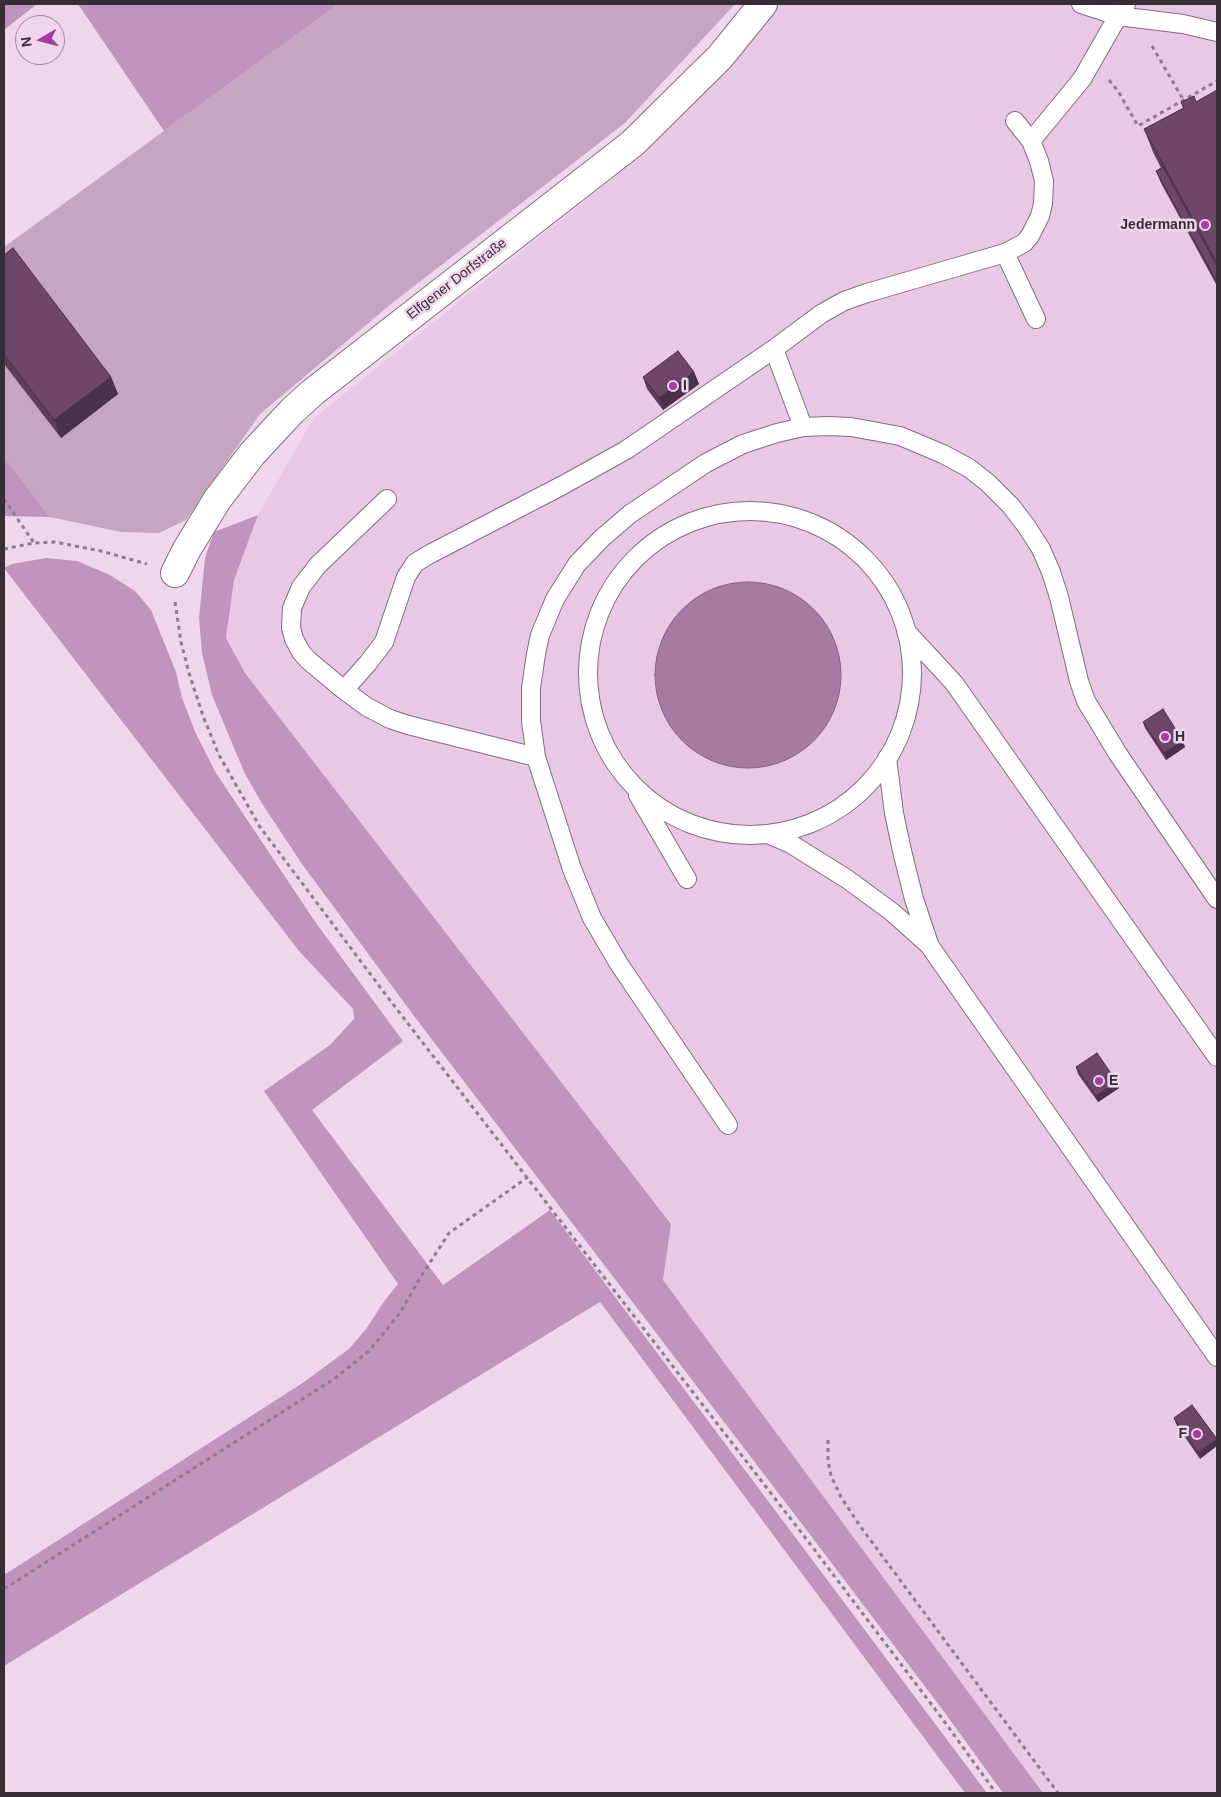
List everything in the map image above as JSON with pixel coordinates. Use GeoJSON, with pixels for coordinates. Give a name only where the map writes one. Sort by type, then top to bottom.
{"type":"FeatureCollection","features":[{"type":"Feature","properties":{"kind":"street","name":"Elfgener Dorfstraße"},"geometry":{"type":"LineString","coordinates":[[175,573],[187,549],[217,500],[252,454],[292,411],[321,385],[633,142],[720,57],[763,4]]}},
{"type":"Feature","properties":{"kind":"lane"},"geometry":{"type":"LineString","coordinates":[[1082,4],[1122,10],[1217,32]]}},
{"type":"Feature","properties":{"kind":"lane"},"geometry":{"type":"LineString","coordinates":[[1031,141],[1082,79],[1122,10]]}},
{"type":"Feature","properties":{"kind":"lane"},"geometry":{"type":"LineString","coordinates":[[344,690],[384,642],[406,577],[415,563],[626,450],[774,349],[821,314],[844,301],[1005,253],[1024,243],[1033,231],[1040,216],[1043,204],[1044,181],[1040,161],[1031,141],[1015,121]]}},
{"type":"Feature","properties":{"kind":"lane"},"geometry":{"type":"LineString","coordinates":[[1005,253],[1036,318]]}},
{"type":"Feature","properties":{"kind":"lane"},"geometry":{"type":"LineString","coordinates":[[774,349],[803,428]]}},
{"type":"Feature","properties":{"kind":"lane"},"geometry":{"type":"LineString","coordinates":[[728,1125],[619,964],[592,918],[572,869],[536,757],[531,688],[540,635],[555,599],[577,564],[602,538],[623,520],[706,462],[743,444],[777,433],[829,426],[851,427],[900,436],[943,454],[969,468],[1012,506],[1036,542],[1051,572],[1059,597],[1079,681],[1086,701],[1118,754],[1217,899]]}},
{"type":"Feature","properties":{"kind":"lane"},"geometry":{"type":"LineString","coordinates":[[387,499],[318,565],[300,587],[292,608],[291,628],[301,652],[308,660],[366,707],[390,719],[536,757]]}},
{"type":"Feature","properties":{"kind":"lane"},"geometry":{"type":"LineString","coordinates":[[631,784],[671,814],[694,825],[718,832],[734,834],[768,834],[792,829],[815,821],[836,810],[856,795],[873,778],[887,758],[899,734],[907,709],[911,683],[910,656],[905,630],[896,605],[883,582],[866,561],[847,543],[824,529],[799,519],[773,512],[721,513],[695,520],[671,531],[648,546],[635,558],[613,586],[600,609],[588,661],[588,688],[593,714],[602,739],[615,763],[631,784],[687,879]]}},
{"type":"Feature","properties":{"kind":"lane"},"geometry":{"type":"LineString","coordinates":[[905,630],[954,683],[1217,1057]]}},
{"type":"Feature","properties":{"kind":"lane"},"geometry":{"type":"LineString","coordinates":[[887,758],[894,813],[902,851],[914,899],[929,945]]}},
{"type":"Feature","properties":{"kind":"lane"},"geometry":{"type":"LineString","coordinates":[[768,834],[790,844],[847,880],[885,907],[929,945],[1217,1357]]}},
{"type":"Feature","properties":{"kind":"path"},"geometry":{"type":"LineString","coordinates":[[1122,10],[1149,40],[1188,108]]}},
{"type":"Feature","properties":{"kind":"path"},"geometry":{"type":"LineString","coordinates":[[1091,66],[1114,85],[1138,126],[1217,82]]}},
{"type":"Feature","properties":{"kind":"path"},"geometry":{"type":"LineString","coordinates":[[4,499],[34,542]]}},
{"type":"Feature","properties":{"kind":"path"},"geometry":{"type":"LineString","coordinates":[[4,549],[34,542],[72,544],[132,559],[175,573],[174,592],[181,642],[203,716],[219,755],[239,792],[279,854],[810,1544],[996,1793]]}},
{"type":"Feature","properties":{"kind":"path"},"geometry":{"type":"LineString","coordinates":[[4,1589],[334,1379],[369,1351],[400,1314],[420,1278],[449,1233],[528,1177]]}},
{"type":"Feature","properties":{"kind":"path"},"geometry":{"type":"LineString","coordinates":[[828,1440],[828,1460],[831,1476],[841,1497],[860,1526],[1058,1793]]}},
{"type":"Feature","properties":{"kind":"shaded area"},"geometry":{"type":"Polygon","coordinates":[[[4,4],[37,4],[23,15],[15,15],[15,21],[4,30],[4,4]]]}},
{"type":"Feature","properties":{"kind":"shaded area"},"geometry":{"type":"Polygon","coordinates":[[[78,4],[339,4],[164,131],[78,4]]]}},
{"type":"Feature","properties":{"kind":"shaded area"},"geometry":{"type":"Polygon","coordinates":[[[339,4],[735,4],[625,123],[391,304],[260,414],[186,520],[159,533],[121,532],[50,517],[4,456],[4,247],[339,4]]]}},
{"type":"Feature","properties":{"kind":"shaded area"},"geometry":{"type":"Polygon","coordinates":[[[780,4],[1217,4],[1217,1793],[1043,1793],[663,1280],[671,1223],[245,673],[226,638],[234,580],[258,515],[313,419],[643,154],[729,67],[780,4]]]}},
{"type":"Feature","properties":{"kind":"shaded area"},"geometry":{"type":"Polygon","coordinates":[[[4,456],[50,517],[4,516],[4,456]]]}},
{"type":"Feature","properties":{"kind":"shaded area"},"geometry":{"type":"Polygon","coordinates":[[[258,515],[234,580],[226,638],[245,673],[671,1224],[663,1280],[1043,1793],[1003,1793],[802,1524],[414,1016],[302,864],[263,805],[245,774],[212,695],[202,653],[199,618],[205,558],[214,532],[258,515]]]}},
{"type":"Feature","properties":{"kind":"shaded area"},"geometry":{"type":"Polygon","coordinates":[[[46,558],[77,561],[110,575],[135,591],[151,610],[176,672],[182,698],[196,734],[216,773],[316,923],[403,1041],[312,1110],[443,1285],[550,1210],[987,1793],[965,1793],[600,1302],[4,1666],[4,1575],[304,1382],[349,1349],[366,1329],[398,1284],[264,1091],[330,1045],[354,1019],[353,1009],[299,951],[4,568],[12,564],[46,558]]]}},
{"type":"Feature","properties":{"kind":"shaded area"},"geometry":{"type":"Polygon","coordinates":[[[739,582],[757,582],[784,589],[814,609],[834,639],[841,666],[841,684],[834,711],[814,741],[784,761],[757,768],[739,768],[721,764],[704,757],[689,747],[676,734],[666,719],[659,702],[655,684],[655,666],[659,648],[666,631],[676,616],[689,603],[704,593],[721,586],[739,582]]]}},
{"type":"Feature","properties":{"kind":"building","name":"Jedermann"},"geometry":{"type":"Polygon","coordinates":[[[1217,90],[1217,263],[1144,129],[1184,108],[1181,102],[1194,96],[1196,102],[1217,90]]]}},
{"type":"Feature","properties":{"kind":"building"},"geometry":{"type":"Polygon","coordinates":[[[1163,167],[1217,266],[1217,282],[1156,171],[1163,167]]]}},
{"type":"Feature","properties":{"kind":"building"},"geometry":{"type":"Polygon","coordinates":[[[13,248],[111,377],[54,420],[4,354],[4,255],[13,248]]]}},
{"type":"Feature","properties":{"kind":"building"},"geometry":{"type":"Polygon","coordinates":[[[678,351],[694,372],[659,398],[643,377],[678,351]]]}},
{"type":"Feature","properties":{"kind":"building","name":"H"},"geometry":{"type":"Polygon","coordinates":[[[1163,709],[1183,741],[1164,753],[1143,722],[1163,709]]]}},
{"type":"Feature","properties":{"kind":"building","name":"E"},"geometry":{"type":"Polygon","coordinates":[[[1097,1053],[1117,1082],[1096,1096],[1076,1067],[1097,1053]]]}},
{"type":"Feature","properties":{"kind":"building","name":"F"},"geometry":{"type":"Polygon","coordinates":[[[1192,1405],[1217,1439],[1198,1452],[1174,1418],[1192,1405]]]}},
{"type":"Feature","properties":{"kind":"place","name":"Jedermann"},"geometry":{"type":"Point","coordinates":[1205,225]}},
{"type":"Feature","properties":{"kind":"place","name":"I"},"geometry":{"type":"Point","coordinates":[673,386]}},
{"type":"Feature","properties":{"kind":"place","name":"H"},"geometry":{"type":"Point","coordinates":[1165,737]}},
{"type":"Feature","properties":{"kind":"place","name":"E"},"geometry":{"type":"Point","coordinates":[1099,1081]}},
{"type":"Feature","properties":{"kind":"place","name":"F"},"geometry":{"type":"Point","coordinates":[1197,1434]}}]}
